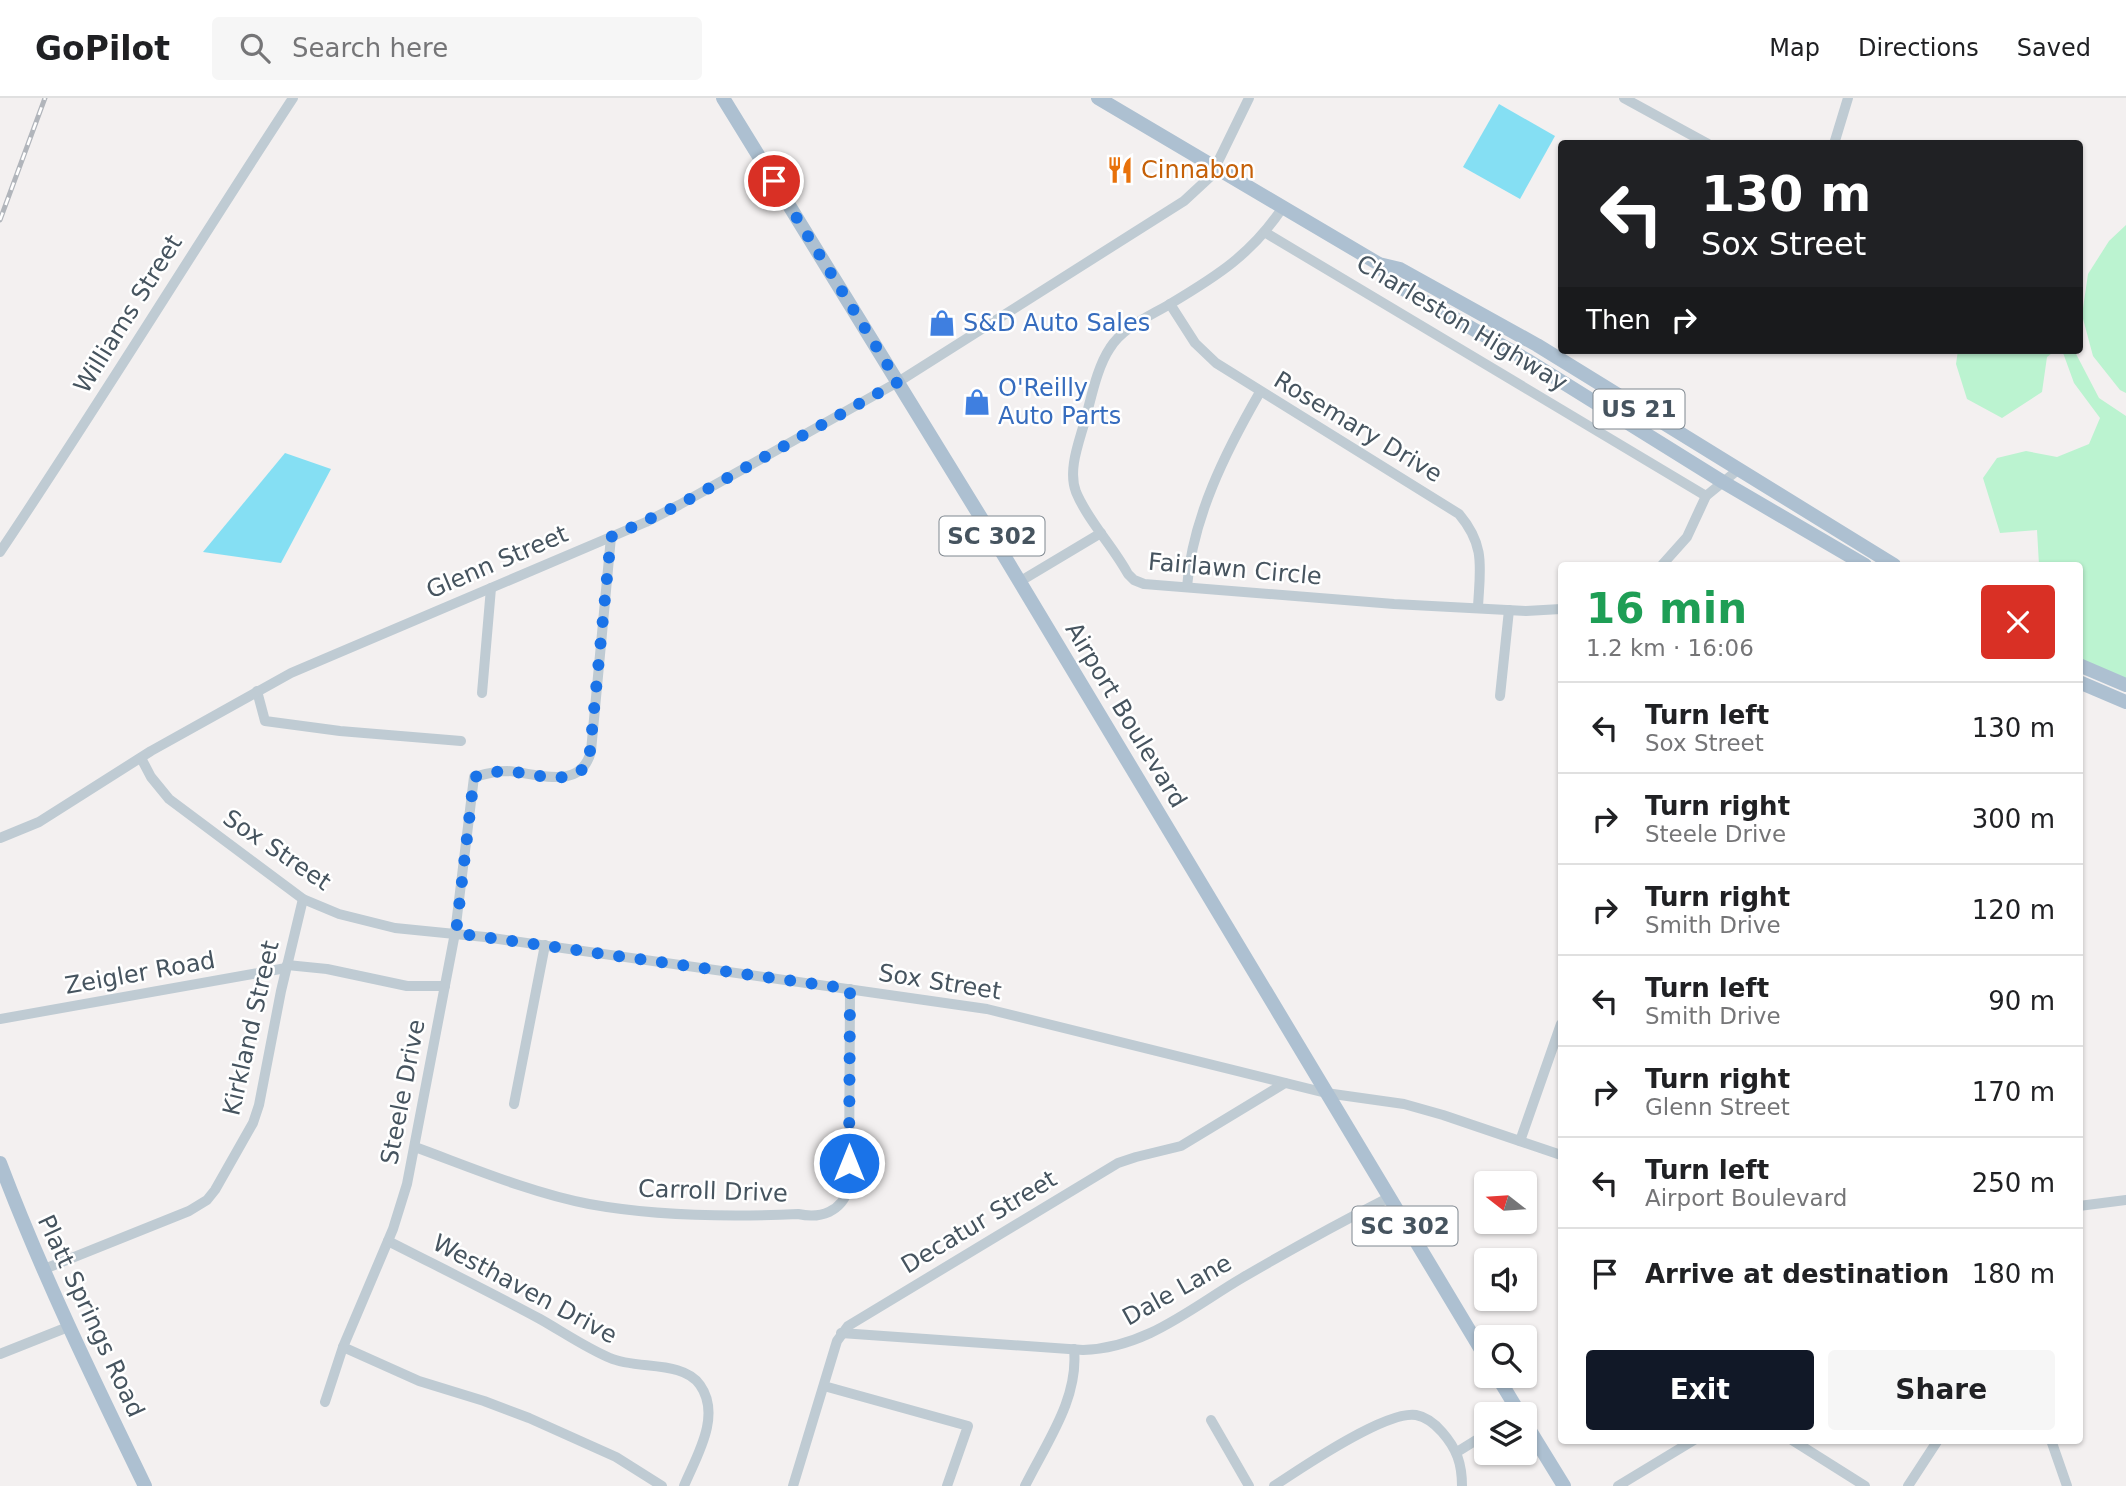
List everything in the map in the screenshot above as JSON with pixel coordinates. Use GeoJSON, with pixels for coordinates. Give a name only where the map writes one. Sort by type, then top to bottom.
{"type":"FeatureCollection","features":[{"type":"Feature","properties":{"kind":"main road","name":"Airport Boulevard"},"geometry":{"type":"LineString","coordinates":[[723,98],[898,382],[1474,1338]]}},
{"type":"Feature","properties":{"kind":"main road","name":"Charleston Highway"},"geometry":{"type":"LineString","coordinates":[[1098,98],[1379,264],[1400,269],[1538,345],[1889,562]]}},
{"type":"Feature","properties":{"kind":"main road","name":"Charleston Highway"},"geometry":{"type":"LineString","coordinates":[[1379,264],[1391,282],[1527,360],[1723,482],[1860,562]]}},
{"type":"Feature","properties":{"kind":"main road"},"geometry":{"type":"LineString","coordinates":[[2083,667],[2126,685]]}},
{"type":"Feature","properties":{"kind":"main road"},"geometry":{"type":"LineString","coordinates":[[2083,684],[2126,702]]}},
{"type":"Feature","properties":{"kind":"main road","name":"Platt Springs Road"},"geometry":{"type":"LineString","coordinates":[[0,1163],[42,1270],[145,1486]]}},
{"type":"Feature","properties":{"kind":"main road"},"geometry":{"type":"LineString","coordinates":[[1537,1442],[1564,1486]]}},
{"type":"Feature","properties":{"kind":"street","name":"Williams Street"},"geometry":{"type":"LineString","coordinates":[[0,552],[293,98]]}},
{"type":"Feature","properties":{"kind":"street","name":"Glenn Street"},"geometry":{"type":"LineString","coordinates":[[0,838],[39,822],[141,758],[257,691],[361,642],[611,537],[679,505],[898,382],[1184,201],[1205,183],[1216,168],[1249,98]]}},
{"type":"Feature","properties":{"kind":"street"},"geometry":{"type":"LineString","coordinates":[[1624,98],[1701,140]]}},
{"type":"Feature","properties":{"kind":"street"},"geometry":{"type":"LineString","coordinates":[[1835,140],[1848,98]]}},
{"type":"Feature","properties":{"kind":"street","name":"Fairlawn Circle"},"geometry":{"type":"LineString","coordinates":[[1283,207],[1266,233],[1231,265],[1130,328],[1115,340],[1105,356],[1074,465],[1074,483],[1081,501],[1101,533],[1134,580],[1144,584],[1394,604],[1509,610],[1558,608]]}},
{"type":"Feature","properties":{"kind":"street","name":"Charleston Highway"},"geometry":{"type":"LineString","coordinates":[[1266,233],[1706,496]]}},
{"type":"Feature","properties":{"kind":"street","name":"Rosemary Drive"},"geometry":{"type":"LineString","coordinates":[[1170,304],[1189,335],[1208,357],[1459,514],[1471,529],[1478,547],[1478,607]]}},
{"type":"Feature","properties":{"kind":"street"},"geometry":{"type":"LineString","coordinates":[[1187,587],[1197,531],[1213,486],[1228,451],[1260,392]]}},
{"type":"Feature","properties":{"kind":"street"},"geometry":{"type":"LineString","coordinates":[[1665,562],[1687,537],[1706,496],[1739,469]]}},
{"type":"Feature","properties":{"kind":"street"},"geometry":{"type":"LineString","coordinates":[[1019,582],[1101,533]]}},
{"type":"Feature","properties":{"kind":"street","name":"Steele Drive"},"geometry":{"type":"LineString","coordinates":[[325,1402],[344,1347],[388,1241],[407,1184],[456,933],[474,777],[506,771],[570,777],[587,764],[591,751],[611,537]]}},
{"type":"Feature","properties":{"kind":"street"},"geometry":{"type":"LineString","coordinates":[[482,693],[491,588]]}},
{"type":"Feature","properties":{"kind":"street"},"geometry":{"type":"LineString","coordinates":[[1500,696],[1509,610]]}},
{"type":"Feature","properties":{"kind":"street"},"geometry":{"type":"LineString","coordinates":[[257,691],[265,721],[341,732],[461,741]]}},
{"type":"Feature","properties":{"kind":"street","name":"Sox Street"},"geometry":{"type":"LineString","coordinates":[[141,758],[151,777],[169,799],[303,899],[367,922],[412,931],[456,933],[545,945],[987,1009],[1326,1093],[1404,1104],[1558,1154]]}},
{"type":"Feature","properties":{"kind":"street","name":"Kirkland Street"},"geometry":{"type":"LineString","coordinates":[[42,1270],[189,1211],[207,1199],[225,1173],[257,1114],[303,899]]}},
{"type":"Feature","properties":{"kind":"street"},"geometry":{"type":"LineString","coordinates":[[514,1104],[545,945]]}},
{"type":"Feature","properties":{"kind":"street","name":"Zeigler Road"},"geometry":{"type":"LineString","coordinates":[[0,1019],[287,966],[327,969],[407,986],[445,986]]}},
{"type":"Feature","properties":{"kind":"street","name":"Carroll Drive"},"geometry":{"type":"LineString","coordinates":[[415,1147],[535,1189],[589,1204],[721,1216],[810,1216],[828,1213],[837,1209],[849,1188],[850,989]]}},
{"type":"Feature","properties":{"kind":"street"},"geometry":{"type":"LineString","coordinates":[[1520,1142],[1558,1033]]}},
{"type":"Feature","properties":{"kind":"street","name":"Decatur Street"},"geometry":{"type":"LineString","coordinates":[[841,1333],[856,1320],[1118,1164],[1181,1146],[1285,1083]]}},
{"type":"Feature","properties":{"kind":"street","name":"Dale Lane"},"geometry":{"type":"LineString","coordinates":[[841,1333],[1074,1349],[1112,1347],[1149,1335],[1269,1262],[1388,1198]]}},
{"type":"Feature","properties":{"kind":"street"},"geometry":{"type":"LineString","coordinates":[[2083,1209],[2126,1200]]}},
{"type":"Feature","properties":{"kind":"street","name":"Westhaven Drive"},"geometry":{"type":"LineString","coordinates":[[388,1241],[613,1359],[678,1370],[695,1379],[706,1395],[708,1423],[684,1486]]}},
{"type":"Feature","properties":{"kind":"street"},"geometry":{"type":"LineString","coordinates":[[0,1354],[68,1327]]}},
{"type":"Feature","properties":{"kind":"street"},"geometry":{"type":"LineString","coordinates":[[793,1486],[841,1333]]}},
{"type":"Feature","properties":{"kind":"street"},"geometry":{"type":"LineString","coordinates":[[344,1347],[419,1381],[529,1418],[616,1457],[662,1486]]}},
{"type":"Feature","properties":{"kind":"street"},"geometry":{"type":"LineString","coordinates":[[1025,1486],[1063,1413],[1073,1377],[1074,1349]]}},
{"type":"Feature","properties":{"kind":"street"},"geometry":{"type":"LineString","coordinates":[[824,1386],[968,1426],[947,1486]]}},
{"type":"Feature","properties":{"kind":"street"},"geometry":{"type":"LineString","coordinates":[[1273,1486],[1343,1443],[1406,1415],[1415,1415],[1433,1422],[1457,1452],[1462,1486]]}},
{"type":"Feature","properties":{"kind":"street"},"geometry":{"type":"LineString","coordinates":[[1211,1420],[1249,1486]]}},
{"type":"Feature","properties":{"kind":"street"},"geometry":{"type":"LineString","coordinates":[[1457,1452],[1474,1441]]}},
{"type":"Feature","properties":{"kind":"street"},"geometry":{"type":"LineString","coordinates":[[1618,1486],[1687,1444]]}},
{"type":"Feature","properties":{"kind":"street"},"geometry":{"type":"LineString","coordinates":[[1798,1444],[1865,1486]]}},
{"type":"Feature","properties":{"kind":"street"},"geometry":{"type":"LineString","coordinates":[[1908,1486],[1935,1444]]}},
{"type":"Feature","properties":{"kind":"street"},"geometry":{"type":"LineString","coordinates":[[2052,1444],[2067,1486]]}},
{"type":"Feature","properties":{"kind":"green space"},"geometry":{"type":"Polygon","coordinates":[[[2126,225],[2126,393],[2120,390],[2093,356],[2083,319],[2088,274],[2109,241],[2126,225]]]}},
{"type":"Feature","properties":{"kind":"green space"},"geometry":{"type":"Polygon","coordinates":[[[1957,354],[2051,354],[2047,357],[2042,392],[2002,418],[1967,399],[1956,364],[1957,354]]]}},
{"type":"Feature","properties":{"kind":"green space"},"geometry":{"type":"Polygon","coordinates":[[[2063,354],[2076,354],[2099,398],[2126,416],[2126,682],[2083,666],[2083,562],[2039,562],[2037,530],[2000,533],[1983,478],[1997,458],[2026,451],[2057,457],[2089,444],[2100,418],[2074,383],[2063,354]]]}},
{"type":"Feature","properties":{"kind":"water"},"geometry":{"type":"Polygon","coordinates":[[[1499,104],[1555,136],[1520,199],[1463,167],[1499,104]]]}},
{"type":"Feature","properties":{"kind":"water"},"geometry":{"type":"Polygon","coordinates":[[[285,453],[331,469],[281,563],[203,552],[285,453]]]}},
{"type":"Feature","properties":{"kind":"railway"},"geometry":{"type":"LineString","coordinates":[[0,220],[45,98]]}},
{"type":"Feature","properties":{"kind":"place","name":"Cinnabon"},"geometry":{"type":"Point","coordinates":[1120,170]}},
{"type":"Feature","properties":{"kind":"place","name":"S&D Auto Sales"},"geometry":{"type":"Point","coordinates":[942,323]}},
{"type":"Feature","properties":{"kind":"place","name":"O'Reilly Auto Parts"},"geometry":{"type":"Point","coordinates":[977,402]}},
{"type":"Feature","properties":{"kind":"route"},"geometry":{"type":"LineString","coordinates":[[774,181],[898,382],[679,505],[611,537],[589,761],[585,768],[570,777],[497,771],[474,777],[456,933],[850,989],[849,1163]]}}]}
